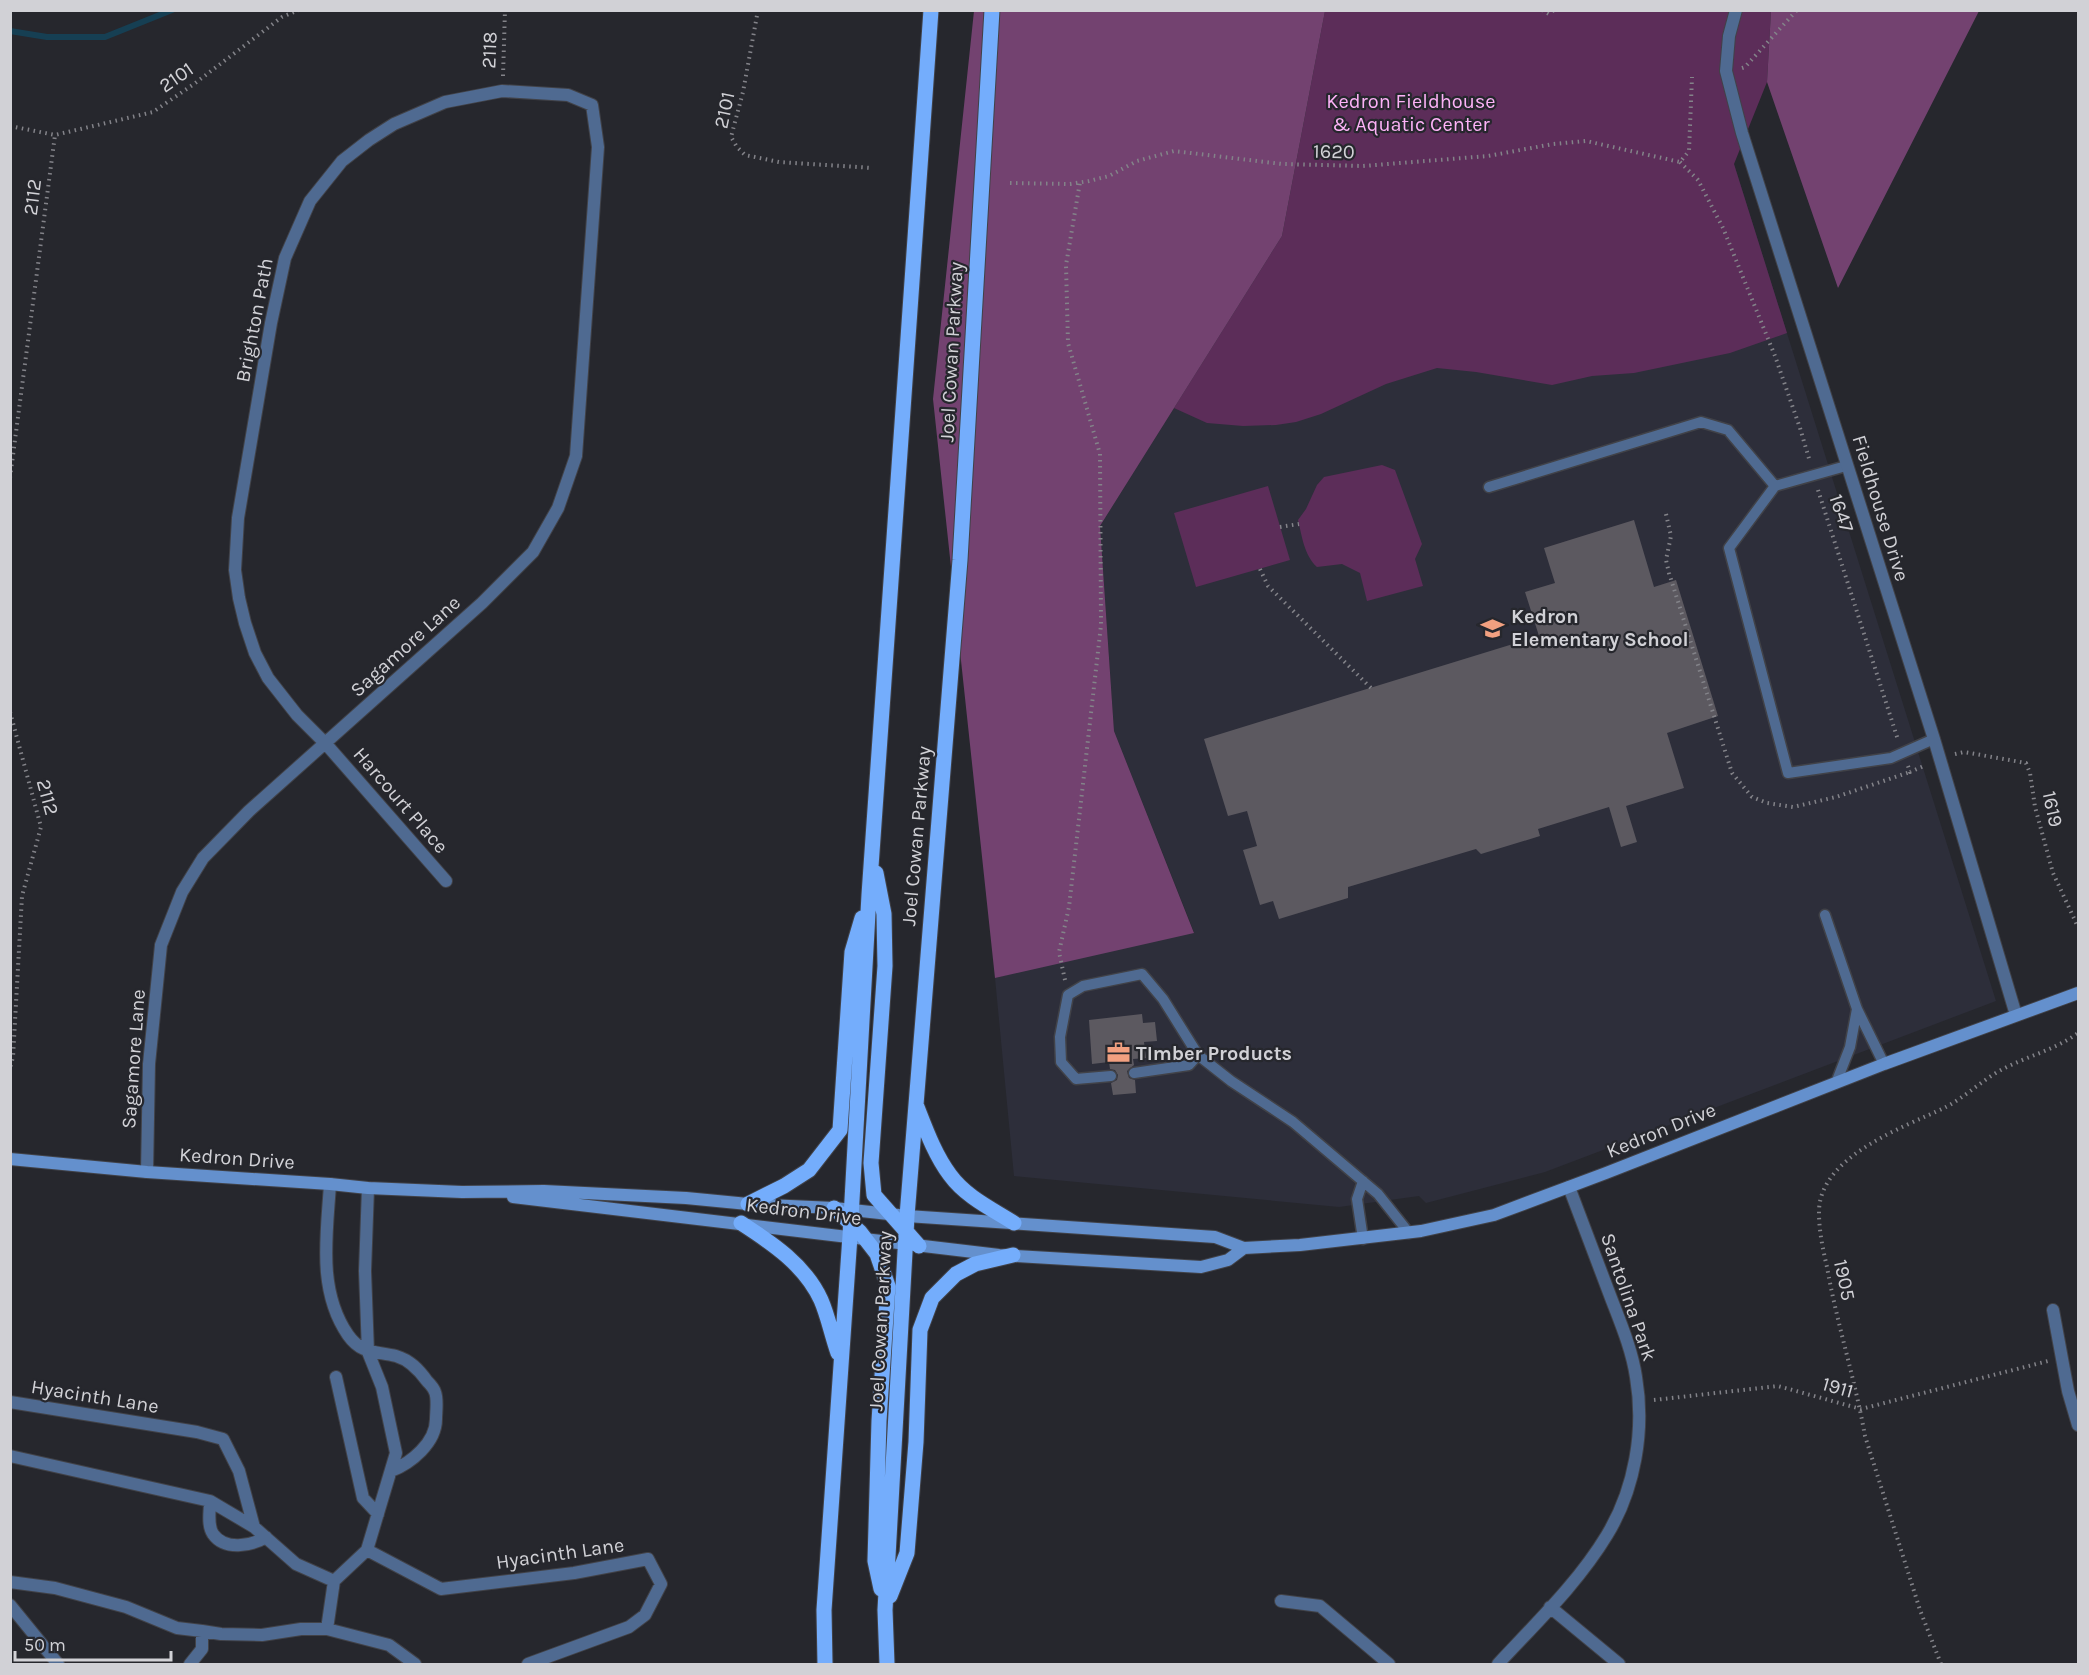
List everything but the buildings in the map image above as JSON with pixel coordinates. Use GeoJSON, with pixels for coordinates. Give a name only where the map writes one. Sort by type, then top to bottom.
{"type":"FeatureCollection","features":[{"type":"Feature","properties":{"kind":"main road","name":"Joel Cowan Parkway"},"geometry":{"type":"LineString","coordinates":[[825,1665],[824,1610],[841,1363],[854,1228],[869,895],[931,10]]}},
{"type":"Feature","properties":{"kind":"main road","name":"Joel Cowan Parkway"},"geometry":{"type":"LineString","coordinates":[[887,1665],[885,1610],[909,1235],[915,1103],[960,560],[992,10]]}},
{"type":"Feature","properties":{"kind":"main road"},"geometry":{"type":"LineString","coordinates":[[872,852],[884,914],[885,966],[872,1162],[874,1195],[909,1235]]}},
{"type":"Feature","properties":{"kind":"main road"},"geometry":{"type":"LineString","coordinates":[[748,1204],[784,1186],[809,1170],[840,1130],[852,952],[869,895]]}},
{"type":"Feature","properties":{"kind":"main road"},"geometry":{"type":"LineString","coordinates":[[915,1103],[950,1176],[975,1200],[1014,1223]]}},
{"type":"Feature","properties":{"kind":"main road"},"geometry":{"type":"LineString","coordinates":[[834,1208],[877,1254],[888,1286],[879,1421],[875,1561],[885,1610]]}},
{"type":"Feature","properties":{"kind":"main road"},"geometry":{"type":"LineString","coordinates":[[741,1224],[773,1244],[801,1269],[821,1299],[841,1363]]}},
{"type":"Feature","properties":{"kind":"main road"},"geometry":{"type":"LineString","coordinates":[[885,1610],[907,1552],[916,1442],[920,1330],[932,1298],[956,1274],[975,1264],[1013,1255]]}},
{"type":"Feature","properties":{"kind":"street","name":"Fieldhouse Drive"},"geometry":{"type":"LineString","coordinates":[[1736,10],[1729,36],[1726,71],[1742,133],[1934,739],[2016,1015]]}},
{"type":"Feature","properties":{"kind":"street","name":"Brighton Path"},"geometry":{"type":"LineString","coordinates":[[326,744],[297,715],[268,678],[255,653],[239,598],[235,570],[238,518],[245,472],[285,258],[310,201],[342,161],[394,124],[445,102],[502,91],[568,95],[592,105]]}},
{"type":"Feature","properties":{"kind":"street","name":"Sagamore Lane"},"geometry":{"type":"LineString","coordinates":[[147,1172],[150,1064],[161,945],[182,892],[203,858],[249,811],[482,603],[533,552],[558,508],[576,456],[598,147],[592,105]]}},
{"type":"Feature","properties":{"kind":"street","name":"Harcourt Place"},"geometry":{"type":"LineString","coordinates":[[326,744],[446,881]]}},
{"type":"Feature","properties":{"kind":"street","name":"Kedron Drive"},"geometry":{"type":"LineString","coordinates":[[909,1235],[1014,1223],[1215,1237],[1244,1248],[1363,1239],[1409,1233],[1494,1215],[1884,1064],[2079,993]]}},
{"type":"Feature","properties":{"kind":"street","name":"Kedron Drive"},"geometry":{"type":"LineString","coordinates":[[10,1159],[147,1172],[368,1188],[462,1192],[544,1191],[834,1208]]}},
{"type":"Feature","properties":{"kind":"street"},"geometry":{"type":"LineString","coordinates":[[330,1184],[326,1254],[328,1287],[335,1311],[349,1336],[368,1352],[397,1357],[418,1368],[436,1392],[436,1430],[418,1454],[405,1465],[391,1471]]}},
{"type":"Feature","properties":{"kind":"street","name":"Santolina Park"},"geometry":{"type":"LineString","coordinates":[[1498,1665],[1587,1564],[1607,1535],[1621,1508],[1634,1469],[1638,1401],[1631,1353],[1569,1187]]}},
{"type":"Feature","properties":{"kind":"street"},"geometry":{"type":"LineString","coordinates":[[327,1629],[334,1581],[368,1550],[396,1453],[382,1387],[368,1352],[365,1271],[368,1188]]}},
{"type":"Feature","properties":{"kind":"street","name":"Kedron Drive"},"geometry":{"type":"LineString","coordinates":[[462,1192],[741,1224],[854,1228],[909,1235],[1013,1255],[1201,1267],[1228,1260],[1244,1248]]}},
{"type":"Feature","properties":{"kind":"street","name":"Kedron Drive"},"geometry":{"type":"LineString","coordinates":[[854,1228],[891,1215]]}},
{"type":"Feature","properties":{"kind":"street"},"geometry":{"type":"LineString","coordinates":[[2053,1310],[2061,1358],[2079,1425]]}},
{"type":"Feature","properties":{"kind":"street"},"geometry":{"type":"LineString","coordinates":[[336,1377],[363,1498],[378,1514]]}},
{"type":"Feature","properties":{"kind":"street","name":"Hyacinth Lane"},"geometry":{"type":"LineString","coordinates":[[10,1402],[197,1431],[223,1439],[239,1471],[254,1527]]}},
{"type":"Feature","properties":{"kind":"street"},"geometry":{"type":"LineString","coordinates":[[10,1456],[210,1501],[254,1527],[296,1564],[334,1581]]}},
{"type":"Feature","properties":{"kind":"street"},"geometry":{"type":"LineString","coordinates":[[210,1501],[209,1520],[213,1534],[226,1544],[243,1546],[266,1537]]}},
{"type":"Feature","properties":{"kind":"street","name":"Hyacinth Lane"},"geometry":{"type":"LineString","coordinates":[[368,1550],[441,1589],[574,1573],[648,1559],[661,1584],[645,1615],[629,1627],[528,1665]]}},
{"type":"Feature","properties":{"kind":"street"},"geometry":{"type":"LineString","coordinates":[[10,1582],[55,1588],[126,1607],[177,1628],[221,1634],[262,1635],[302,1629],[327,1629],[389,1645],[415,1665]]}},
{"type":"Feature","properties":{"kind":"street"},"geometry":{"type":"LineString","coordinates":[[1281,1601],[1320,1606],[1389,1665]]}},
{"type":"Feature","properties":{"kind":"street"},"geometry":{"type":"LineString","coordinates":[[10,1605],[58,1665]]}},
{"type":"Feature","properties":{"kind":"street"},"geometry":{"type":"LineString","coordinates":[[1550,1607],[1619,1665]]}},
{"type":"Feature","properties":{"kind":"street"},"geometry":{"type":"LineString","coordinates":[[190,1665],[202,1649],[202,1631]]}},
{"type":"Feature","properties":{"kind":"lane"},"geometry":{"type":"LineString","coordinates":[[1490,488],[1701,422],[1728,430],[1775,486]]}},
{"type":"Feature","properties":{"kind":"lane"},"geometry":{"type":"LineString","coordinates":[[1846,466],[1775,486],[1729,548],[1788,773],[1891,758],[1934,739]]}},
{"type":"Feature","properties":{"kind":"lane"},"geometry":{"type":"LineString","coordinates":[[1825,915],[1857,1009],[1884,1064]]}},
{"type":"Feature","properties":{"kind":"lane"},"geometry":{"type":"LineString","coordinates":[[1111,1076],[1076,1079],[1061,1062],[1060,1037],[1068,995],[1083,986],[1142,974],[1162,999],[1198,1055],[1231,1081],[1293,1122],[1363,1181],[1378,1194],[1409,1233]]}},
{"type":"Feature","properties":{"kind":"lane"},"geometry":{"type":"LineString","coordinates":[[1836,1083],[1850,1047],[1857,1009]]}},
{"type":"Feature","properties":{"kind":"lane"},"geometry":{"type":"LineString","coordinates":[[1134,1073],[1189,1065],[1198,1055]]}},
{"type":"Feature","properties":{"kind":"lane"},"geometry":{"type":"LineString","coordinates":[[1363,1181],[1357,1199],[1363,1239]]}},
{"type":"Feature","properties":{"kind":"path","name":"2101"},"geometry":{"type":"LineString","coordinates":[[55,135],[153,112],[282,17],[299,10]]}},
{"type":"Feature","properties":{"kind":"path","name":"2118"},"geometry":{"type":"LineString","coordinates":[[502,91],[505,10]]}},
{"type":"Feature","properties":{"kind":"path","name":"2101"},"geometry":{"type":"LineString","coordinates":[[758,10],[732,137],[737,147],[745,155],[779,162],[873,168]]}},
{"type":"Feature","properties":{"kind":"path"},"geometry":{"type":"LineString","coordinates":[[1542,10],[1549,14],[1554,10]]}},
{"type":"Feature","properties":{"kind":"path"},"geometry":{"type":"LineString","coordinates":[[1726,71],[1745,67],[1797,10]]}},
{"type":"Feature","properties":{"kind":"path"},"geometry":{"type":"LineString","coordinates":[[1680,162],[1689,151],[1692,77]]}},
{"type":"Feature","properties":{"kind":"path"},"geometry":{"type":"LineString","coordinates":[[10,126],[55,135]]}},
{"type":"Feature","properties":{"kind":"path","name":"2112"},"geometry":{"type":"LineString","coordinates":[[10,478],[55,135]]}},
{"type":"Feature","properties":{"kind":"path","name":"1620"},"geometry":{"type":"LineString","coordinates":[[1010,183],[1070,184],[1109,176],[1137,161],[1174,151],[1282,164],[1363,166],[1488,156],[1552,144],[1586,141],[1680,162]]}},
{"type":"Feature","properties":{"kind":"path","name":"1647"},"geometry":{"type":"LineString","coordinates":[[1680,162],[1698,180],[1723,228],[1775,356],[1911,772]]}},
{"type":"Feature","properties":{"kind":"path"},"geometry":{"type":"LineString","coordinates":[[1068,995],[1059,952],[1069,907],[1101,625],[1100,454],[1068,343],[1066,266],[1080,182]]}},
{"type":"Feature","properties":{"kind":"path"},"geometry":{"type":"LineString","coordinates":[[1666,514],[1671,536],[1666,560],[1669,573],[1732,773],[1752,797],[1767,803],[1793,807],[1836,797],[1911,772],[1939,760]]}},
{"type":"Feature","properties":{"kind":"path"},"geometry":{"type":"LineString","coordinates":[[1280,527],[1299,524]]}},
{"type":"Feature","properties":{"kind":"path"},"geometry":{"type":"LineString","coordinates":[[1260,569],[1268,586],[1371,688]]}},
{"type":"Feature","properties":{"kind":"path","name":"2112"},"geometry":{"type":"LineString","coordinates":[[10,712],[41,826],[22,896],[13,1057],[10,1068]]}},
{"type":"Feature","properties":{"kind":"path","name":"1619"},"geometry":{"type":"LineString","coordinates":[[1939,760],[1964,752],[2026,763],[2053,873],[2079,927]]}},
{"type":"Feature","properties":{"kind":"path","name":"1905"},"geometry":{"type":"LineString","coordinates":[[1941,1665],[1916,1599],[1865,1436],[1830,1288],[1821,1236],[1819,1211],[1824,1187],[1847,1159],[1898,1129],[1946,1107],[2001,1070],[2064,1043],[2079,1033]]}},
{"type":"Feature","properties":{"kind":"path","name":"1911"},"geometry":{"type":"LineString","coordinates":[[1638,1401],[1778,1386],[1860,1409],[2061,1358]]}},
{"type":"Feature","properties":{"kind":"shaded area"},"geometry":{"type":"Polygon","coordinates":[[[974,11],[1325,11],[1282,236],[1100,526],[1114,731],[1194,933],[995,978],[933,399],[974,11]]]}},
{"type":"Feature","properties":{"kind":"shaded area"},"geometry":{"type":"Polygon","coordinates":[[[1771,11],[1979,11],[1838,288],[1767,82],[1771,11]]]}},
{"type":"Feature","properties":{"kind":"shaded area","name":"Kedron Elementary School"},"geometry":{"type":"Polygon","coordinates":[[[1734,164],[1996,1001],[1545,1172],[1426,1203],[1419,1196],[1339,1207],[1014,1176],[995,978],[1164,934],[1194,932],[1114,731],[1100,526],[1282,236],[1734,164]]]}},
{"type":"Feature","properties":{"kind":"green space","name":"Kedron Fieldhouse & Aquatic Center"},"geometry":{"type":"Polygon","coordinates":[[[1325,11],[1771,11],[1767,82],[1734,164],[1787,333],[1730,353],[1634,373],[1592,376],[1552,385],[1437,368],[1386,384],[1321,414],[1296,422],[1276,425],[1243,426],[1207,423],[1174,408],[1282,236],[1325,11]]]}},
{"type":"Feature","properties":{"kind":"green space"},"geometry":{"type":"Polygon","coordinates":[[[1382,465],[1395,470],[1422,544],[1415,559],[1423,586],[1367,601],[1360,573],[1342,564],[1317,567],[1309,557],[1304,545],[1298,520],[1317,485],[1324,477],[1382,465]]]}},
{"type":"Feature","properties":{"kind":"green space"},"geometry":{"type":"Polygon","coordinates":[[[1268,486],[1290,560],[1196,587],[1174,513],[1268,486]]]}},
{"type":"Feature","properties":{"kind":"waterway"},"geometry":{"type":"LineString","coordinates":[[10,31],[47,37],[105,37],[172,10]]}},
{"type":"Feature","properties":{"kind":"place","name":"Kedron Elementary School"},"geometry":{"type":"Point","coordinates":[1493,628]}},
{"type":"Feature","properties":{"kind":"place","name":"TImber Products"},"geometry":{"type":"Point","coordinates":[1118,1053]}}]}
